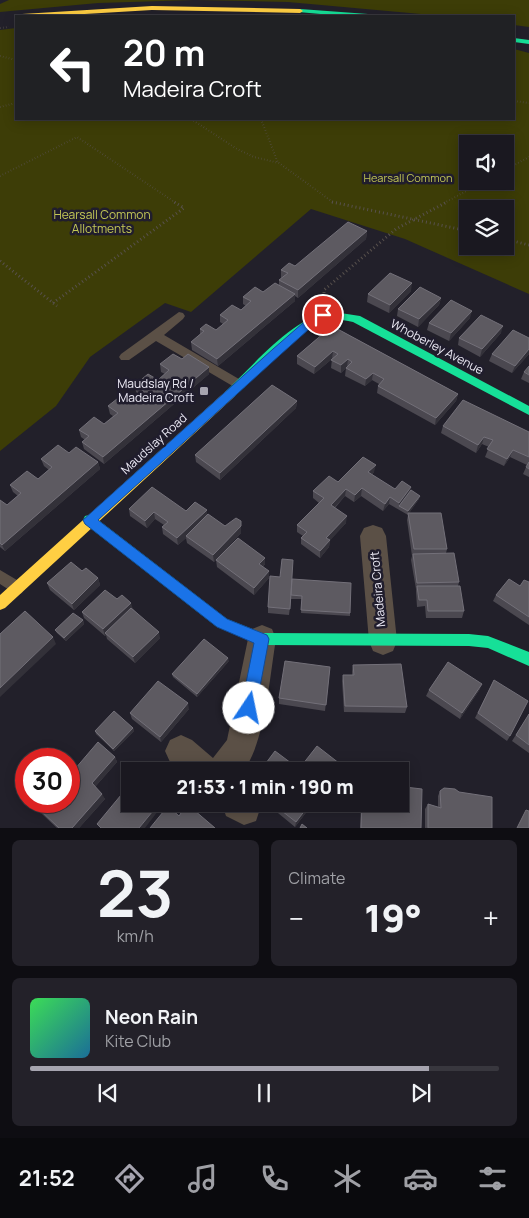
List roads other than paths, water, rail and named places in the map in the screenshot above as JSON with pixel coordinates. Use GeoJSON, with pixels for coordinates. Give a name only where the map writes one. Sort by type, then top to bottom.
{"type":"FeatureCollection","features":[{"type":"Feature","properties":{"kind":"street"},"geometry":{"type":"LineString","coordinates":[[36,15],[191,8],[303,11],[355,15]]}},
{"type":"Feature","properties":{"kind":"street"},"geometry":{"type":"LineString","coordinates":[[515,40],[529,42]]}},
{"type":"Feature","properties":{"kind":"street","name":"Maudslay Road"},"geometry":{"type":"LineString","coordinates":[[0,604],[89,520],[315,318],[327,315]]}},
{"type":"Feature","properties":{"kind":"street","name":"Whoberley Avenue"},"geometry":{"type":"LineString","coordinates":[[327,315],[356,318],[529,411]]}},
{"type":"Feature","properties":{"kind":"street","name":"Madeira Croft"},"geometry":{"type":"LineString","coordinates":[[89,520],[222,623],[262,639],[469,640],[488,642],[529,659]]}},
{"type":"Feature","properties":{"kind":"street","name":"Madeira Croft"},"geometry":{"type":"LineString","coordinates":[[373,536],[383,641]]}},
{"type":"Feature","properties":{"kind":"street"},"geometry":{"type":"LineString","coordinates":[[230,762],[242,742],[262,639]]}},
{"type":"Feature","properties":{"kind":"lane"},"geometry":{"type":"LineString","coordinates":[[124,357],[180,316]]}},
{"type":"Feature","properties":{"kind":"lane"},"geometry":{"type":"LineString","coordinates":[[156,335],[240,385]]}},
{"type":"Feature","properties":{"kind":"lane"},"geometry":{"type":"LineString","coordinates":[[0,576],[17,588]]}},
{"type":"Feature","properties":{"kind":"place","name":"Maudslay Rd / Madeira Croft"},"geometry":{"type":"Point","coordinates":[204,391]}},
{"type":"Feature","properties":{"kind":"park label","name":"Hearsall Common"},"geometry":{"type":"Point","coordinates":[408,178]}},
{"type":"Feature","properties":{"kind":"park label","name":"Hearsall Common Allotments"},"geometry":{"type":"Point","coordinates":[102,222]}}]}
